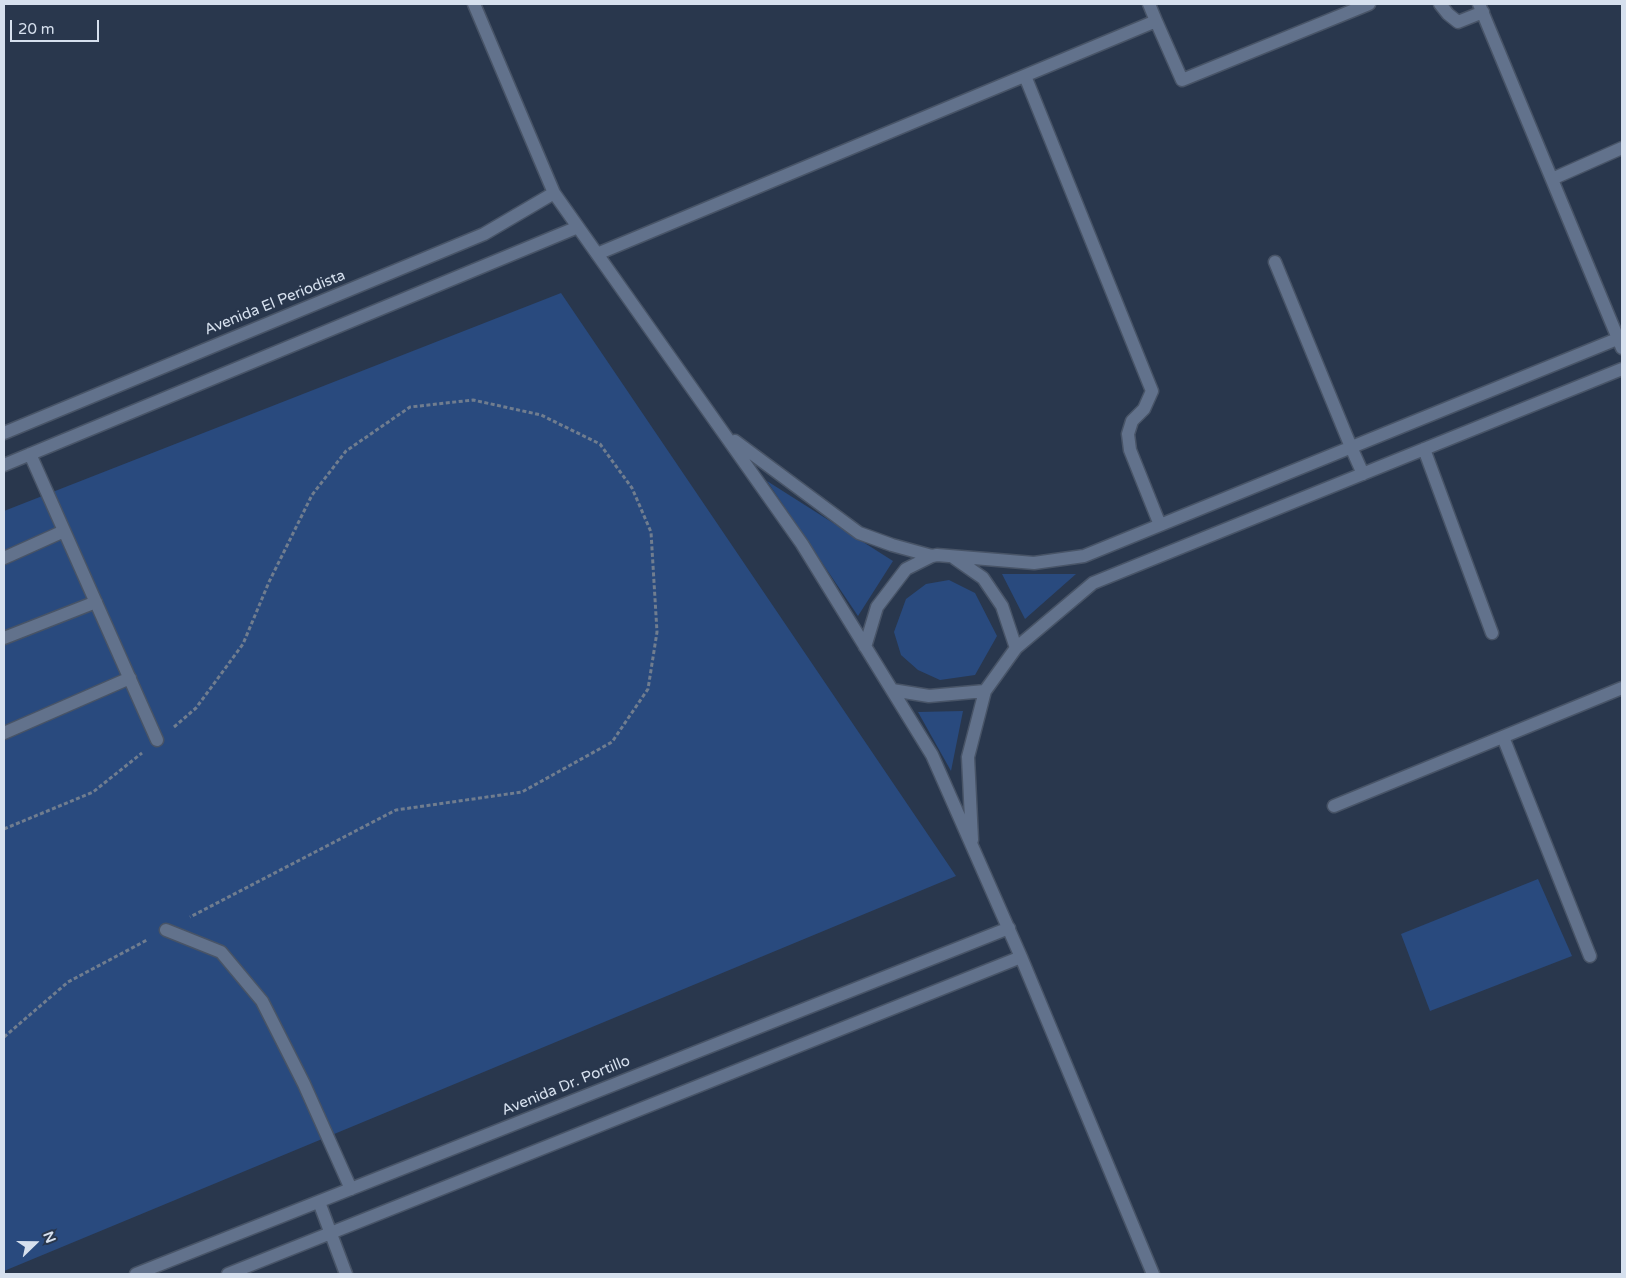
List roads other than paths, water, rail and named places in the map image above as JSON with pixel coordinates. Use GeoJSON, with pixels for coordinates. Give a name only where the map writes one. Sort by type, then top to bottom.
{"type":"FeatureCollection","features":[{"type":"Feature","properties":{"kind":"street"},"geometry":{"type":"LineString","coordinates":[[474,4],[554,193],[802,544],[932,755],[1009,928],[1153,1274]]}},
{"type":"Feature","properties":{"kind":"street"},"geometry":{"type":"LineString","coordinates":[[1149,4],[1182,80],[1369,4]]}},
{"type":"Feature","properties":{"kind":"street"},"geometry":{"type":"LineString","coordinates":[[724,433],[860,533],[892,546],[932,556],[1034,562],[1084,556],[1350,447],[1621,341],[1481,8],[1458,22],[1440,4]]}},
{"type":"Feature","properties":{"kind":"street"},"geometry":{"type":"LineString","coordinates":[[597,254],[1156,21]]}},
{"type":"Feature","properties":{"kind":"street"},"geometry":{"type":"LineString","coordinates":[[1025,76],[1152,392],[1144,409],[1132,421],[1128,434],[1130,450],[1160,525]]}},
{"type":"Feature","properties":{"kind":"street"},"geometry":{"type":"LineString","coordinates":[[1552,179],[1622,148]]}},
{"type":"Feature","properties":{"kind":"street","name":"Avenida El Periodista"},"geometry":{"type":"LineString","coordinates":[[4,432],[484,234],[554,193]]}},
{"type":"Feature","properties":{"kind":"street"},"geometry":{"type":"LineString","coordinates":[[4,465],[578,227]]}},
{"type":"Feature","properties":{"kind":"street"},"geometry":{"type":"LineString","coordinates":[[1275,262],[1350,447],[1363,474]]}},
{"type":"Feature","properties":{"kind":"street"},"geometry":{"type":"LineString","coordinates":[[973,848],[968,757],[985,691],[1016,648],[1093,584],[1622,369]]}},
{"type":"Feature","properties":{"kind":"street"},"geometry":{"type":"LineString","coordinates":[[1424,449],[1492,633]]}},
{"type":"Feature","properties":{"kind":"street"},"geometry":{"type":"LineString","coordinates":[[30,454],[157,740]]}},
{"type":"Feature","properties":{"kind":"street"},"geometry":{"type":"LineString","coordinates":[[4,558],[64,531]]}},
{"type":"Feature","properties":{"kind":"street"},"geometry":{"type":"LineString","coordinates":[[866,647],[877,607],[906,569],[932,556]]}},
{"type":"Feature","properties":{"kind":"street"},"geometry":{"type":"LineString","coordinates":[[952,556],[983,578],[1002,606],[1016,648]]}},
{"type":"Feature","properties":{"kind":"street"},"geometry":{"type":"LineString","coordinates":[[4,638],[96,602]]}},
{"type":"Feature","properties":{"kind":"street"},"geometry":{"type":"LineString","coordinates":[[4,733],[130,678]]}},
{"type":"Feature","properties":{"kind":"street"},"geometry":{"type":"LineString","coordinates":[[1334,806],[1622,688]]}},
{"type":"Feature","properties":{"kind":"street"},"geometry":{"type":"LineString","coordinates":[[892,690],[929,696],[985,691]]}},
{"type":"Feature","properties":{"kind":"street"},"geometry":{"type":"LineString","coordinates":[[1503,736],[1590,956]]}},
{"type":"Feature","properties":{"kind":"street","name":"Avenida Dr. Portillo"},"geometry":{"type":"LineString","coordinates":[[136,1274],[1009,928]]}},
{"type":"Feature","properties":{"kind":"street"},"geometry":{"type":"LineString","coordinates":[[166,930],[221,952],[262,1001],[304,1084],[351,1189]]}},
{"type":"Feature","properties":{"kind":"street"},"geometry":{"type":"LineString","coordinates":[[228,1274],[1021,957]]}},
{"type":"Feature","properties":{"kind":"street"},"geometry":{"type":"LineString","coordinates":[[319,1202],[346,1274]]}}]}
